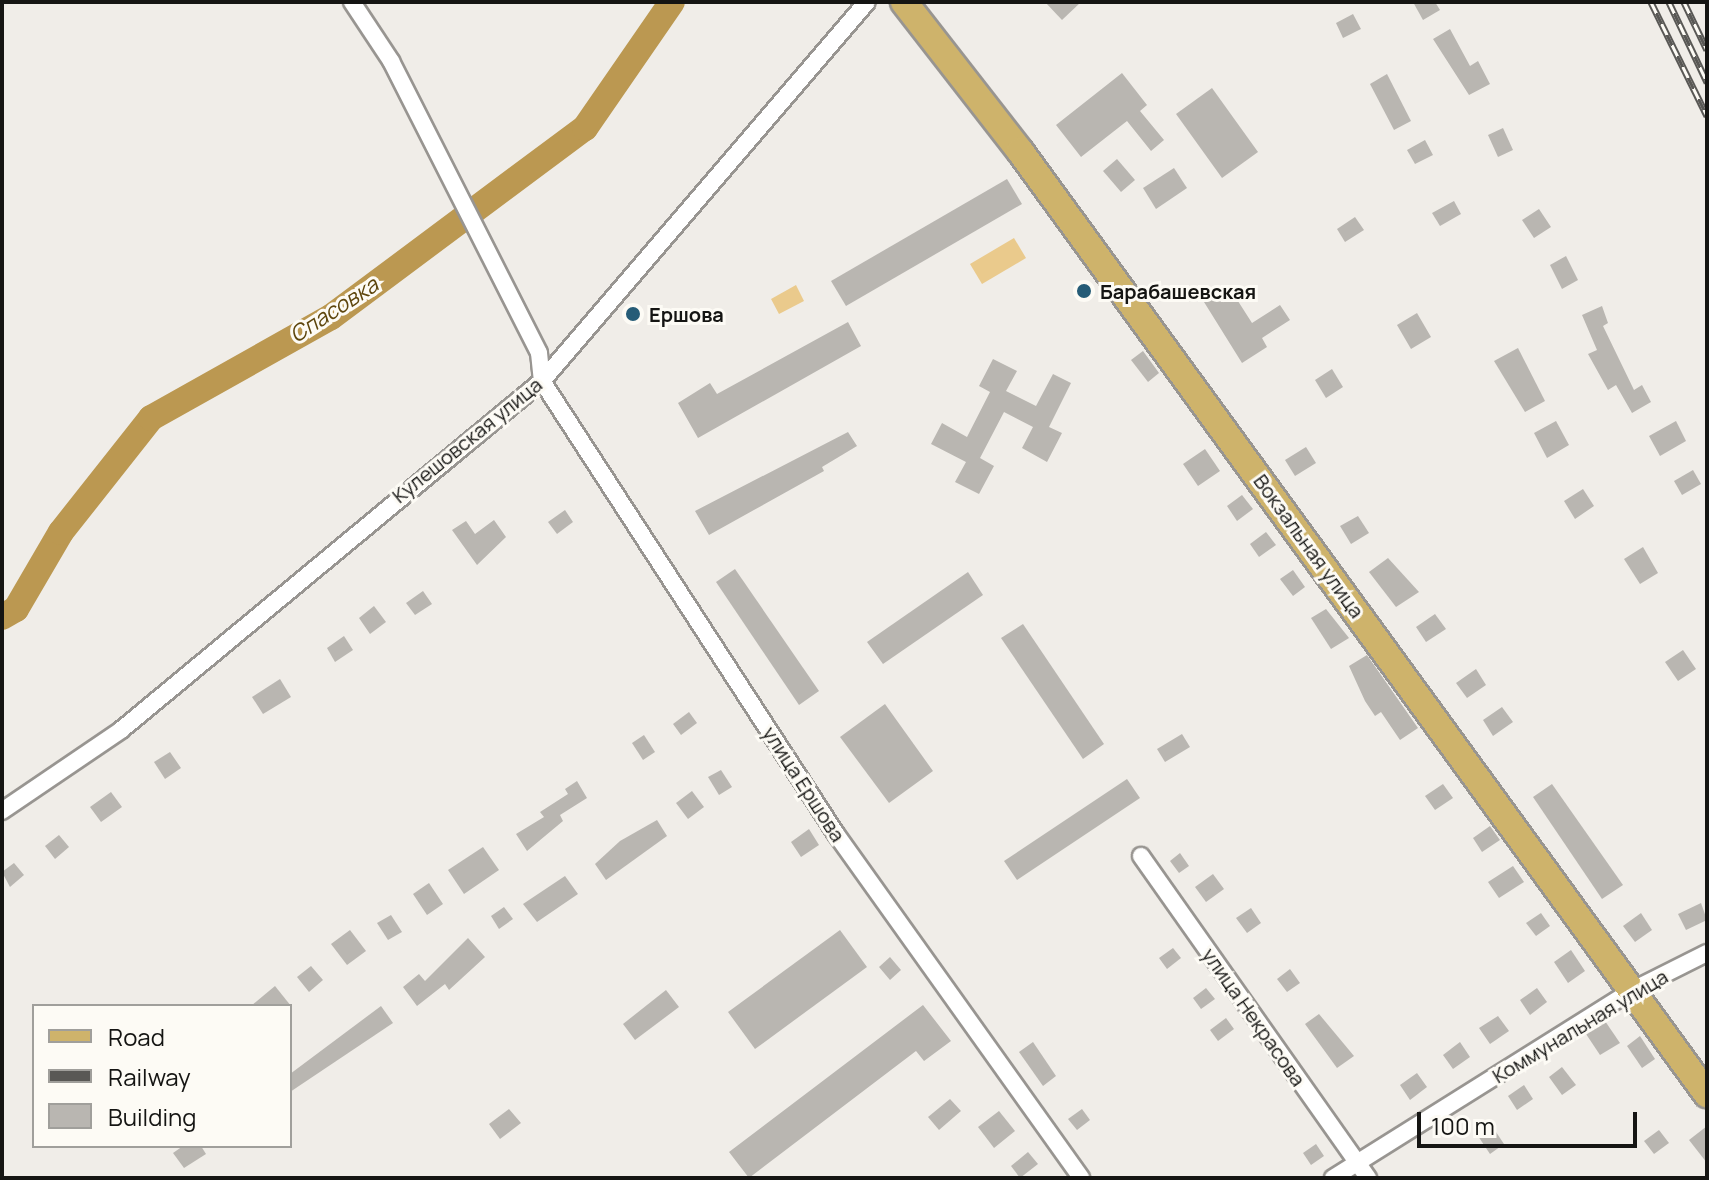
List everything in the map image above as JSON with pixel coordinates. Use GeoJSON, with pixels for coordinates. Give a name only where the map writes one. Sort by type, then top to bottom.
{"type":"FeatureCollection","features":[{"type":"Feature","properties":{"kind":"main road","name":"Вокзальная улица"},"geometry":{"type":"LineString","coordinates":[[904,2],[1195,389],[1629,992],[1707,1094]]}},
{"type":"Feature","properties":{"kind":"street","name":"улица Ершова"},"geometry":{"type":"LineString","coordinates":[[352,2],[391,61],[507,298],[539,353],[542,381],[836,834],[1081,1178]]}},
{"type":"Feature","properties":{"kind":"street","name":"Кулешовская улица"},"geometry":{"type":"LineString","coordinates":[[2,811],[121,730],[542,381],[867,2]]}},
{"type":"Feature","properties":{"kind":"street","name":"улица Некрасова"},"geometry":{"type":"LineString","coordinates":[[1141,856],[1368,1178]]}},
{"type":"Feature","properties":{"kind":"street","name":"Коммунальная улица"},"geometry":{"type":"LineString","coordinates":[[1333,1178],[1629,992],[1707,953]]}},
{"type":"Feature","properties":{"kind":"shaded area"},"geometry":{"type":"Polygon","coordinates":[[[1014,238],[1026,258],[982,284],[970,264],[1014,238]]]}},
{"type":"Feature","properties":{"kind":"shaded area"},"geometry":{"type":"Polygon","coordinates":[[[796,285],[804,301],[779,314],[771,299],[796,285]]]}},
{"type":"Feature","properties":{"kind":"building"},"geometry":{"type":"Polygon","coordinates":[[[1045,2],[1081,2],[1062,20],[1045,2]]]}},
{"type":"Feature","properties":{"kind":"building"},"geometry":{"type":"Polygon","coordinates":[[[1413,2],[1435,2],[1440,10],[1423,20],[1413,2]]]}},
{"type":"Feature","properties":{"kind":"building"},"geometry":{"type":"Polygon","coordinates":[[[1353,14],[1361,29],[1343,38],[1336,23],[1353,14]]]}},
{"type":"Feature","properties":{"kind":"building"},"geometry":{"type":"Polygon","coordinates":[[[1450,29],[1470,66],[1478,61],[1490,84],[1469,95],[1433,39],[1450,29]]]}},
{"type":"Feature","properties":{"kind":"building"},"geometry":{"type":"Polygon","coordinates":[[[1122,73],[1147,105],[1140,111],[1164,140],[1151,151],[1127,121],[1081,157],[1056,125],[1122,73]]]}},
{"type":"Feature","properties":{"kind":"building"},"geometry":{"type":"Polygon","coordinates":[[[1387,74],[1411,121],[1394,130],[1370,84],[1387,74]]]}},
{"type":"Feature","properties":{"kind":"building"},"geometry":{"type":"Polygon","coordinates":[[[1212,88],[1258,152],[1222,178],[1176,114],[1212,88]]]}},
{"type":"Feature","properties":{"kind":"building"},"geometry":{"type":"Polygon","coordinates":[[[1503,128],[1513,150],[1498,157],[1488,135],[1503,128]]]}},
{"type":"Feature","properties":{"kind":"building"},"geometry":{"type":"Polygon","coordinates":[[[1425,140],[1433,155],[1415,164],[1407,150],[1425,140]]]}},
{"type":"Feature","properties":{"kind":"building"},"geometry":{"type":"Polygon","coordinates":[[[1117,159],[1135,180],[1121,192],[1103,171],[1117,159]]]}},
{"type":"Feature","properties":{"kind":"building"},"geometry":{"type":"Polygon","coordinates":[[[1174,168],[1187,188],[1156,209],[1143,188],[1174,168]]]}},
{"type":"Feature","properties":{"kind":"building"},"geometry":{"type":"Polygon","coordinates":[[[1007,179],[1022,204],[846,306],[831,281],[1007,179]]]}},
{"type":"Feature","properties":{"kind":"building"},"geometry":{"type":"Polygon","coordinates":[[[1454,201],[1461,214],[1440,226],[1432,213],[1454,201]]]}},
{"type":"Feature","properties":{"kind":"building"},"geometry":{"type":"Polygon","coordinates":[[[1539,209],[1551,227],[1534,238],[1522,220],[1539,209]]]}},
{"type":"Feature","properties":{"kind":"building"},"geometry":{"type":"Polygon","coordinates":[[[1355,217],[1364,230],[1345,242],[1337,229],[1355,217]]]}},
{"type":"Feature","properties":{"kind":"building"},"geometry":{"type":"Polygon","coordinates":[[[1566,256],[1578,280],[1562,289],[1550,265],[1566,256]]]}},
{"type":"Feature","properties":{"kind":"building"},"geometry":{"type":"Polygon","coordinates":[[[1229,287],[1252,323],[1280,305],[1290,320],[1262,338],[1267,347],[1242,363],[1204,302],[1229,287]]]}},
{"type":"Feature","properties":{"kind":"building"},"geometry":{"type":"Polygon","coordinates":[[[1602,306],[1608,323],[1603,326],[1634,390],[1642,385],[1651,402],[1632,413],[1616,385],[1608,390],[1588,354],[1597,350],[1582,315],[1602,306]]]}},
{"type":"Feature","properties":{"kind":"building"},"geometry":{"type":"Polygon","coordinates":[[[1417,313],[1431,337],[1411,349],[1397,325],[1417,313]]]}},
{"type":"Feature","properties":{"kind":"building"},"geometry":{"type":"Polygon","coordinates":[[[848,322],[861,346],[698,438],[678,403],[710,383],[717,394],[848,322]]]}},
{"type":"Feature","properties":{"kind":"building"},"geometry":{"type":"Polygon","coordinates":[[[1518,348],[1545,401],[1525,412],[1494,361],[1518,348]]]}},
{"type":"Feature","properties":{"kind":"building"},"geometry":{"type":"Polygon","coordinates":[[[1143,351],[1159,373],[1148,382],[1131,360],[1143,351]]]}},
{"type":"Feature","properties":{"kind":"building"},"geometry":{"type":"Polygon","coordinates":[[[993,359],[1017,371],[1006,391],[1036,406],[1053,374],[1071,383],[1049,427],[1062,433],[1047,462],[1022,448],[1033,427],[1004,412],[980,458],[994,466],[979,494],[955,482],[966,462],[931,444],[942,423],[967,437],[990,392],[979,386],[993,359]]]}},
{"type":"Feature","properties":{"kind":"building"},"geometry":{"type":"Polygon","coordinates":[[[1332,369],[1343,387],[1326,398],[1315,380],[1332,369]]]}},
{"type":"Feature","properties":{"kind":"building"},"geometry":{"type":"Polygon","coordinates":[[[1556,421],[1569,445],[1547,458],[1534,433],[1556,421]]]}},
{"type":"Feature","properties":{"kind":"building"},"geometry":{"type":"Polygon","coordinates":[[[1676,421],[1686,441],[1660,456],[1649,436],[1676,421]]]}},
{"type":"Feature","properties":{"kind":"building"},"geometry":{"type":"Polygon","coordinates":[[[848,432],[857,446],[822,467],[824,471],[709,535],[695,511],[848,432]]]}},
{"type":"Feature","properties":{"kind":"building"},"geometry":{"type":"Polygon","coordinates":[[[1306,447],[1316,463],[1295,476],[1285,460],[1306,447]]]}},
{"type":"Feature","properties":{"kind":"building"},"geometry":{"type":"Polygon","coordinates":[[[1205,449],[1220,471],[1198,486],[1183,464],[1205,449]]]}},
{"type":"Feature","properties":{"kind":"building"},"geometry":{"type":"Polygon","coordinates":[[[1693,470],[1701,484],[1682,495],[1674,481],[1693,470]]]}},
{"type":"Feature","properties":{"kind":"building"},"geometry":{"type":"Polygon","coordinates":[[[1583,489],[1594,506],[1575,519],[1564,501],[1583,489]]]}},
{"type":"Feature","properties":{"kind":"building"},"geometry":{"type":"Polygon","coordinates":[[[1242,495],[1253,509],[1237,521],[1227,506],[1242,495]]]}},
{"type":"Feature","properties":{"kind":"building"},"geometry":{"type":"Polygon","coordinates":[[[565,510],[573,522],[557,534],[548,522],[565,510]]]}},
{"type":"Feature","properties":{"kind":"building"},"geometry":{"type":"Polygon","coordinates":[[[1358,516],[1369,533],[1351,544],[1340,526],[1358,516]]]}},
{"type":"Feature","properties":{"kind":"building"},"geometry":{"type":"Polygon","coordinates":[[[494,520],[506,537],[477,565],[452,530],[466,521],[475,534],[494,520]]]}},
{"type":"Feature","properties":{"kind":"building"},"geometry":{"type":"Polygon","coordinates":[[[1266,532],[1276,545],[1259,557],[1250,544],[1266,532]]]}},
{"type":"Feature","properties":{"kind":"building"},"geometry":{"type":"Polygon","coordinates":[[[1643,547],[1658,573],[1640,584],[1624,559],[1643,547]]]}},
{"type":"Feature","properties":{"kind":"building"},"geometry":{"type":"Polygon","coordinates":[[[1388,558],[1419,592],[1396,607],[1369,572],[1388,558]]]}},
{"type":"Feature","properties":{"kind":"building"},"geometry":{"type":"Polygon","coordinates":[[[735,569],[819,691],[799,705],[716,582],[735,569]]]}},
{"type":"Feature","properties":{"kind":"building"},"geometry":{"type":"Polygon","coordinates":[[[1293,570],[1305,587],[1293,596],[1280,579],[1293,570]]]}},
{"type":"Feature","properties":{"kind":"building"},"geometry":{"type":"Polygon","coordinates":[[[968,572],[983,595],[883,664],[867,642],[968,572]]]}},
{"type":"Feature","properties":{"kind":"building"},"geometry":{"type":"Polygon","coordinates":[[[423,591],[432,604],[415,615],[406,603],[423,591]]]}},
{"type":"Feature","properties":{"kind":"building"},"geometry":{"type":"Polygon","coordinates":[[[374,606],[386,622],[370,634],[359,618],[374,606]]]}},
{"type":"Feature","properties":{"kind":"building"},"geometry":{"type":"Polygon","coordinates":[[[1326,609],[1349,638],[1331,649],[1311,618],[1326,609]]]}},
{"type":"Feature","properties":{"kind":"building"},"geometry":{"type":"Polygon","coordinates":[[[1435,614],[1446,629],[1426,642],[1416,627],[1435,614]]]}},
{"type":"Feature","properties":{"kind":"building"},"geometry":{"type":"Polygon","coordinates":[[[1023,624],[1104,744],[1083,759],[1001,638],[1023,624]]]}},
{"type":"Feature","properties":{"kind":"building"},"geometry":{"type":"Polygon","coordinates":[[[344,636],[353,650],[335,662],[327,648],[344,636]]]}},
{"type":"Feature","properties":{"kind":"building"},"geometry":{"type":"Polygon","coordinates":[[[1683,650],[1696,669],[1678,681],[1665,662],[1683,650]]]}},
{"type":"Feature","properties":{"kind":"building"},"geometry":{"type":"Polygon","coordinates":[[[1367,655],[1418,728],[1400,740],[1381,712],[1375,716],[1349,666],[1367,655]]]}},
{"type":"Feature","properties":{"kind":"building"},"geometry":{"type":"Polygon","coordinates":[[[1476,669],[1486,685],[1467,698],[1456,683],[1476,669]]]}},
{"type":"Feature","properties":{"kind":"building"},"geometry":{"type":"Polygon","coordinates":[[[280,679],[291,697],[263,714],[252,697],[280,679]]]}},
{"type":"Feature","properties":{"kind":"building"},"geometry":{"type":"Polygon","coordinates":[[[885,704],[933,771],[889,803],[840,737],[885,704]]]}},
{"type":"Feature","properties":{"kind":"building"},"geometry":{"type":"Polygon","coordinates":[[[1502,707],[1513,722],[1493,736],[1483,720],[1502,707]]]}},
{"type":"Feature","properties":{"kind":"building"},"geometry":{"type":"Polygon","coordinates":[[[689,712],[697,723],[681,735],[673,724],[689,712]]]}},
{"type":"Feature","properties":{"kind":"building"},"geometry":{"type":"Polygon","coordinates":[[[1182,734],[1190,747],[1165,762],[1157,749],[1182,734]]]}},
{"type":"Feature","properties":{"kind":"building"},"geometry":{"type":"Polygon","coordinates":[[[644,735],[655,752],[643,760],[632,743],[644,735]]]}},
{"type":"Feature","properties":{"kind":"building"},"geometry":{"type":"Polygon","coordinates":[[[170,752],[181,768],[165,779],[154,762],[170,752]]]}},
{"type":"Feature","properties":{"kind":"building"},"geometry":{"type":"Polygon","coordinates":[[[721,770],[732,787],[719,795],[708,777],[721,770]]]}},
{"type":"Feature","properties":{"kind":"building"},"geometry":{"type":"Polygon","coordinates":[[[1127,779],[1140,798],[1017,880],[1004,861],[1127,779]]]}},
{"type":"Feature","properties":{"kind":"building"},"geometry":{"type":"Polygon","coordinates":[[[577,781],[587,798],[560,815],[563,821],[527,851],[516,834],[544,817],[540,812],[568,794],[565,789],[577,781]]]}},
{"type":"Feature","properties":{"kind":"building"},"geometry":{"type":"Polygon","coordinates":[[[1443,784],[1453,798],[1435,810],[1425,796],[1443,784]]]}},
{"type":"Feature","properties":{"kind":"building"},"geometry":{"type":"Polygon","coordinates":[[[1552,784],[1623,885],[1602,899],[1533,797],[1552,784]]]}},
{"type":"Feature","properties":{"kind":"building"},"geometry":{"type":"Polygon","coordinates":[[[692,791],[704,807],[688,819],[676,803],[692,791]]]}},
{"type":"Feature","properties":{"kind":"building"},"geometry":{"type":"Polygon","coordinates":[[[111,792],[122,807],[101,822],[90,807],[111,792]]]}},
{"type":"Feature","properties":{"kind":"building"},"geometry":{"type":"Polygon","coordinates":[[[657,820],[667,836],[606,880],[595,864],[620,841],[657,820]]]}},
{"type":"Feature","properties":{"kind":"building"},"geometry":{"type":"Polygon","coordinates":[[[1490,826],[1500,840],[1482,852],[1473,838],[1490,826]]]}},
{"type":"Feature","properties":{"kind":"building"},"geometry":{"type":"Polygon","coordinates":[[[809,829],[819,845],[801,857],[791,842],[809,829]]]}},
{"type":"Feature","properties":{"kind":"building"},"geometry":{"type":"Polygon","coordinates":[[[59,835],[69,847],[55,859],[45,846],[59,835]]]}},
{"type":"Feature","properties":{"kind":"building"},"geometry":{"type":"Polygon","coordinates":[[[483,847],[499,870],[464,894],[448,870],[483,847]]]}},
{"type":"Feature","properties":{"kind":"building"},"geometry":{"type":"Polygon","coordinates":[[[1180,853],[1189,866],[1179,873],[1170,861],[1180,853]]]}},
{"type":"Feature","properties":{"kind":"building"},"geometry":{"type":"Polygon","coordinates":[[[14,863],[24,875],[10,887],[2,872],[14,863]]]}},
{"type":"Feature","properties":{"kind":"building"},"geometry":{"type":"Polygon","coordinates":[[[1513,866],[1524,882],[1499,898],[1488,882],[1513,866]]]}},
{"type":"Feature","properties":{"kind":"building"},"geometry":{"type":"Polygon","coordinates":[[[1213,874],[1224,889],[1206,902],[1195,887],[1213,874]]]}},
{"type":"Feature","properties":{"kind":"building"},"geometry":{"type":"Polygon","coordinates":[[[565,876],[578,894],[537,922],[523,904],[565,876]]]}},
{"type":"Feature","properties":{"kind":"building"},"geometry":{"type":"Polygon","coordinates":[[[429,883],[443,904],[427,915],[413,894],[429,883]]]}},
{"type":"Feature","properties":{"kind":"building"},"geometry":{"type":"Polygon","coordinates":[[[1701,903],[1707,920],[1686,930],[1678,914],[1701,903]]]}},
{"type":"Feature","properties":{"kind":"building"},"geometry":{"type":"Polygon","coordinates":[[[504,907],[513,919],[499,929],[491,916],[504,907]]]}},
{"type":"Feature","properties":{"kind":"building"},"geometry":{"type":"Polygon","coordinates":[[[1251,908],[1261,923],[1247,933],[1236,918],[1251,908]]]}},
{"type":"Feature","properties":{"kind":"building"},"geometry":{"type":"Polygon","coordinates":[[[1541,913],[1550,926],[1536,936],[1526,923],[1541,913]]]}},
{"type":"Feature","properties":{"kind":"building"},"geometry":{"type":"Polygon","coordinates":[[[1641,913],[1652,930],[1635,942],[1623,926],[1641,913]]]}},
{"type":"Feature","properties":{"kind":"building"},"geometry":{"type":"Polygon","coordinates":[[[391,915],[402,932],[388,940],[377,923],[391,915]]]}},
{"type":"Feature","properties":{"kind":"building"},"geometry":{"type":"Polygon","coordinates":[[[350,930],[366,951],[347,965],[331,944],[350,930]]]}},
{"type":"Feature","properties":{"kind":"building"},"geometry":{"type":"Polygon","coordinates":[[[840,930],[867,967],[755,1049],[728,1012],[840,930]]]}},
{"type":"Feature","properties":{"kind":"building"},"geometry":{"type":"Polygon","coordinates":[[[468,938],[485,957],[449,990],[445,984],[417,1006],[403,987],[419,974],[425,981],[468,938]]]}},
{"type":"Feature","properties":{"kind":"building"},"geometry":{"type":"Polygon","coordinates":[[[1173,948],[1181,958],[1167,969],[1159,958],[1173,948]]]}},
{"type":"Feature","properties":{"kind":"building"},"geometry":{"type":"Polygon","coordinates":[[[1571,950],[1585,971],[1568,983],[1554,962],[1571,950]]]}},
{"type":"Feature","properties":{"kind":"building"},"geometry":{"type":"Polygon","coordinates":[[[890,957],[901,970],[890,980],[879,967],[890,957]]]}},
{"type":"Feature","properties":{"kind":"building"},"geometry":{"type":"Polygon","coordinates":[[[311,966],[323,980],[309,992],[297,977],[311,966]]]}},
{"type":"Feature","properties":{"kind":"building"},"geometry":{"type":"Polygon","coordinates":[[[1290,969],[1300,983],[1287,992],[1277,979],[1290,969]]]}},
{"type":"Feature","properties":{"kind":"building"},"geometry":{"type":"Polygon","coordinates":[[[275,986],[289,1004],[253,1004],[275,986]]]}},
{"type":"Feature","properties":{"kind":"building"},"geometry":{"type":"Polygon","coordinates":[[[1206,988],[1215,999],[1201,1009],[1193,998],[1206,988]]]}},
{"type":"Feature","properties":{"kind":"building"},"geometry":{"type":"Polygon","coordinates":[[[1537,988],[1547,1002],[1530,1015],[1520,1000],[1537,988]]]}},
{"type":"Feature","properties":{"kind":"building"},"geometry":{"type":"Polygon","coordinates":[[[666,990],[679,1007],[635,1040],[623,1024],[666,990]]]}},
{"type":"Feature","properties":{"kind":"building"},"geometry":{"type":"Polygon","coordinates":[[[923,1005],[951,1041],[924,1061],[916,1051],[749,1178],[729,1152],[923,1005]]]}},
{"type":"Feature","properties":{"kind":"building"},"geometry":{"type":"Polygon","coordinates":[[[381,1006],[393,1023],[292,1091],[292,1073],[381,1006]]]}},
{"type":"Feature","properties":{"kind":"building"},"geometry":{"type":"Polygon","coordinates":[[[1319,1014],[1354,1056],[1337,1068],[1305,1024],[1319,1014]]]}},
{"type":"Feature","properties":{"kind":"building"},"geometry":{"type":"Polygon","coordinates":[[[1498,1016],[1509,1031],[1490,1044],[1479,1028],[1498,1016]]]}},
{"type":"Feature","properties":{"kind":"building"},"geometry":{"type":"Polygon","coordinates":[[[1226,1018],[1234,1029],[1218,1041],[1210,1030],[1226,1018]]]}},
{"type":"Feature","properties":{"kind":"building"},"geometry":{"type":"Polygon","coordinates":[[[1605,1021],[1620,1043],[1600,1055],[1586,1034],[1605,1021]]]}},
{"type":"Feature","properties":{"kind":"building"},"geometry":{"type":"Polygon","coordinates":[[[1640,1036],[1655,1059],[1642,1068],[1627,1046],[1640,1036]]]}},
{"type":"Feature","properties":{"kind":"building"},"geometry":{"type":"Polygon","coordinates":[[[1033,1042],[1056,1076],[1043,1086],[1019,1052],[1033,1042]]]}},
{"type":"Feature","properties":{"kind":"building"},"geometry":{"type":"Polygon","coordinates":[[[1460,1042],[1470,1057],[1453,1069],[1443,1055],[1460,1042]]]}},
{"type":"Feature","properties":{"kind":"building"},"geometry":{"type":"Polygon","coordinates":[[[1562,1067],[1576,1085],[1562,1095],[1549,1077],[1562,1067]]]}},
{"type":"Feature","properties":{"kind":"building"},"geometry":{"type":"Polygon","coordinates":[[[1417,1073],[1427,1087],[1410,1100],[1400,1085],[1417,1073]]]}},
{"type":"Feature","properties":{"kind":"building"},"geometry":{"type":"Polygon","coordinates":[[[1524,1085],[1533,1099],[1517,1110],[1508,1096],[1524,1085]]]}},
{"type":"Feature","properties":{"kind":"building"},"geometry":{"type":"Polygon","coordinates":[[[950,1099],[961,1111],[939,1130],[928,1117],[950,1099]]]}},
{"type":"Feature","properties":{"kind":"building"},"geometry":{"type":"Polygon","coordinates":[[[509,1109],[521,1123],[500,1139],[489,1124],[509,1109]]]}},
{"type":"Feature","properties":{"kind":"building"},"geometry":{"type":"Polygon","coordinates":[[[1082,1109],[1090,1120],[1077,1130],[1068,1119],[1082,1109]]]}},
{"type":"Feature","properties":{"kind":"building"},"geometry":{"type":"Polygon","coordinates":[[[999,1111],[1015,1131],[994,1148],[978,1127],[999,1111]]]}},
{"type":"Feature","properties":{"kind":"building"},"geometry":{"type":"Polygon","coordinates":[[[1492,1126],[1504,1144],[1490,1154],[1478,1136],[1492,1126]]]}},
{"type":"Feature","properties":{"kind":"building"},"geometry":{"type":"Polygon","coordinates":[[[1707,1126],[1707,1163],[1689,1140],[1707,1126]]]}},
{"type":"Feature","properties":{"kind":"building"},"geometry":{"type":"Polygon","coordinates":[[[1659,1130],[1669,1143],[1654,1154],[1644,1141],[1659,1130]]]}},
{"type":"Feature","properties":{"kind":"building"},"geometry":{"type":"Polygon","coordinates":[[[1316,1144],[1324,1156],[1311,1165],[1303,1153],[1316,1144]]]}},
{"type":"Feature","properties":{"kind":"building"},"geometry":{"type":"Polygon","coordinates":[[[180,1148],[202,1148],[206,1154],[184,1168],[173,1153],[180,1148]]]}},
{"type":"Feature","properties":{"kind":"building"},"geometry":{"type":"Polygon","coordinates":[[[1028,1152],[1038,1164],[1020,1178],[1011,1166],[1028,1152]]]}},
{"type":"Feature","properties":{"kind":"waterway","name":"Спасовка"},"geometry":{"type":"LineString","coordinates":[[2,617],[16,609],[61,532],[151,418],[331,317],[585,128],[672,2]]}},
{"type":"Feature","properties":{"kind":"railway"},"geometry":{"type":"LineString","coordinates":[[1651,2],[1707,116]]}},
{"type":"Feature","properties":{"kind":"railway"},"geometry":{"type":"LineString","coordinates":[[1669,2],[1707,82]]}},
{"type":"Feature","properties":{"kind":"railway"},"geometry":{"type":"LineString","coordinates":[[1684,2],[1707,50]]}},
{"type":"Feature","properties":{"kind":"place","name":"Барабашевская"},"geometry":{"type":"Point","coordinates":[1084,291]}},
{"type":"Feature","properties":{"kind":"place","name":"Ершова"},"geometry":{"type":"Point","coordinates":[633,314]}}]}
